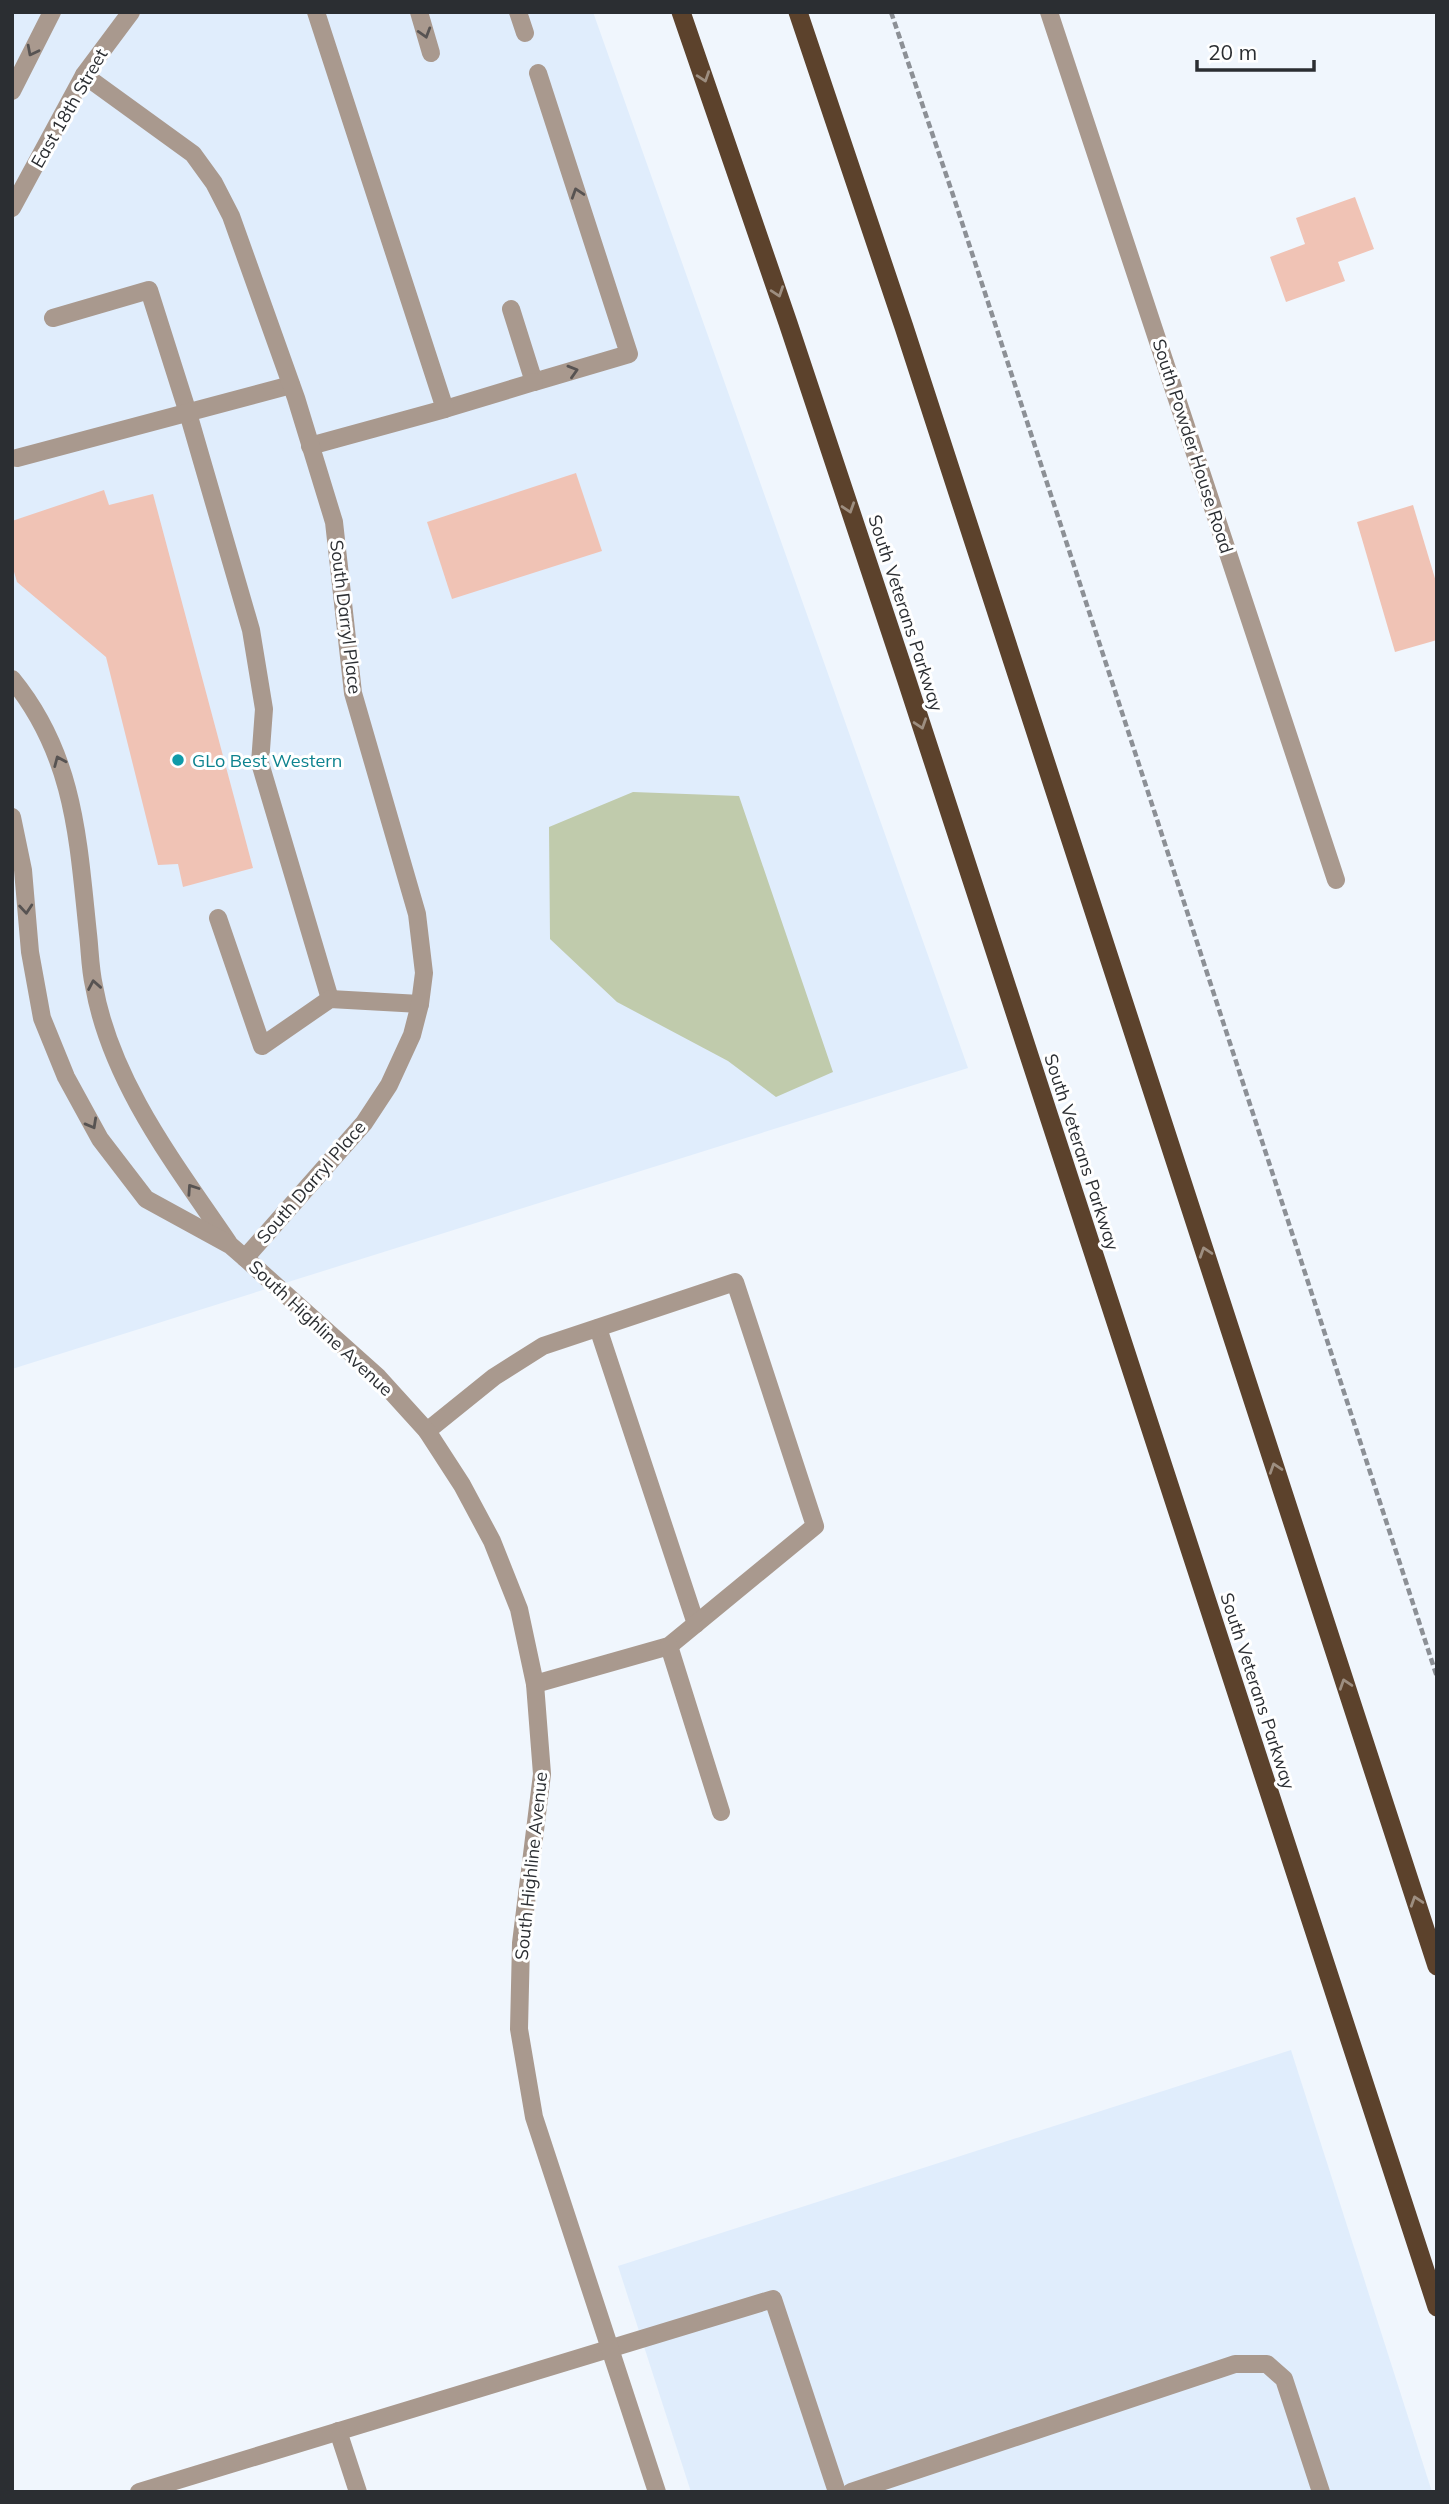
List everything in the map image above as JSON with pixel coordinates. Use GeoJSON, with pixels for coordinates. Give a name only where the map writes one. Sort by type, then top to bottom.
{"type":"FeatureCollection","features":[{"type":"Feature","properties":{"kind":"highway","name":"South Veterans Parkway"},"geometry":{"type":"LineString","coordinates":[[681,12],[911,694],[1437,2306]]}},
{"type":"Feature","properties":{"kind":"highway"},"geometry":{"type":"LineString","coordinates":[[798,12],[908,340],[1437,1966]]}},
{"type":"Feature","properties":{"kind":"street"},"geometry":{"type":"LineString","coordinates":[[12,91],[52,12]]}},
{"type":"Feature","properties":{"kind":"street","name":"East 18th Street"},"geometry":{"type":"LineString","coordinates":[[12,208],[84,75],[131,12]]}},
{"type":"Feature","properties":{"kind":"street"},"geometry":{"type":"LineString","coordinates":[[316,12],[445,409]]}},
{"type":"Feature","properties":{"kind":"street"},"geometry":{"type":"LineString","coordinates":[[419,12],[431,53]]}},
{"type":"Feature","properties":{"kind":"street"},"geometry":{"type":"LineString","coordinates":[[518,12],[525,33]]}},
{"type":"Feature","properties":{"kind":"street","name":"South Powder House Road"},"geometry":{"type":"LineString","coordinates":[[1049,12],[1336,880]]}},
{"type":"Feature","properties":{"kind":"street"},"geometry":{"type":"LineString","coordinates":[[310,446],[629,354],[538,73]]}},
{"type":"Feature","properties":{"kind":"street","name":"South Darryl Place"},"geometry":{"type":"LineString","coordinates":[[84,75],[193,154],[214,183],[230,216],[291,385],[334,522],[353,693],[416,914],[424,972],[412,1035],[389,1085],[364,1123],[245,1258]]}},
{"type":"Feature","properties":{"kind":"street"},"geometry":{"type":"LineString","coordinates":[[53,318],[149,290],[251,630],[264,709],[260,762],[330,999]]}},
{"type":"Feature","properties":{"kind":"street"},"geometry":{"type":"LineString","coordinates":[[511,309],[534,382]]}},
{"type":"Feature","properties":{"kind":"street"},"geometry":{"type":"LineString","coordinates":[[17,458],[291,385]]}},
{"type":"Feature","properties":{"kind":"street","name":"South Highline Avenue"},"geometry":{"type":"LineString","coordinates":[[12,680],[42,725],[62,767],[74,811],[94,987],[108,1037],[135,1099],[230,1245]]}},
{"type":"Feature","properties":{"kind":"street","name":"South Highline Avenue"},"geometry":{"type":"LineString","coordinates":[[12,817],[23,870],[30,952],[43,1018],[66,1077],[100,1139],[146,1199],[230,1245],[378,1377],[427,1431],[462,1485],[492,1541],[519,1609],[536,1684],[542,1774],[521,1943],[519,2029],[534,2117],[657,2492]]}},
{"type":"Feature","properties":{"kind":"street"},"geometry":{"type":"LineString","coordinates":[[218,918],[262,1046],[330,999],[420,1004]]}},
{"type":"Feature","properties":{"kind":"street"},"geometry":{"type":"LineString","coordinates":[[427,1431],[495,1377],[543,1346],[735,1282],[815,1526],[669,1646],[536,1684]]}},
{"type":"Feature","properties":{"kind":"street"},"geometry":{"type":"LineString","coordinates":[[598,1328],[696,1624]]}},
{"type":"Feature","properties":{"kind":"street"},"geometry":{"type":"LineString","coordinates":[[669,1646],[721,1812]]}},
{"type":"Feature","properties":{"kind":"street"},"geometry":{"type":"LineString","coordinates":[[139,2492],[773,2299],[837,2492]]}},
{"type":"Feature","properties":{"kind":"street"},"geometry":{"type":"LineString","coordinates":[[851,2492],[1234,2364],[1267,2364],[1284,2379],[1321,2492]]}},
{"type":"Feature","properties":{"kind":"street"},"geometry":{"type":"LineString","coordinates":[[338,2431],[358,2492]]}},
{"type":"Feature","properties":{"kind":"path"},"geometry":{"type":"LineString","coordinates":[[891,12],[1437,1677]]}},
{"type":"Feature","properties":{"kind":"shaded area"},"geometry":{"type":"Polygon","coordinates":[[[12,12],[593,12],[968,1068],[12,1369],[12,12]]]}},
{"type":"Feature","properties":{"kind":"shaded area"},"geometry":{"type":"Polygon","coordinates":[[[1291,2050],[1432,2492],[691,2492],[618,2266],[1291,2050]]]}},
{"type":"Feature","properties":{"kind":"green space"},"geometry":{"type":"Polygon","coordinates":[[[633,792],[739,796],[833,1072],[776,1097],[728,1061],[617,1002],[550,939],[549,827],[633,792]]]}},
{"type":"Feature","properties":{"kind":"building"},"geometry":{"type":"Polygon","coordinates":[[[1355,197],[1374,249],[1338,262],[1345,281],[1286,302],[1270,257],[1305,244],[1296,218],[1355,197]]]}},
{"type":"Feature","properties":{"kind":"building"},"geometry":{"type":"Polygon","coordinates":[[[576,473],[602,551],[452,599],[427,522],[576,473]]]}},
{"type":"Feature","properties":{"kind":"building","name":"GLo Best Western"},"geometry":{"type":"Polygon","coordinates":[[[104,490],[109,505],[153,494],[253,868],[183,887],[178,864],[158,865],[106,657],[17,582],[12,565],[12,521],[104,490]]]}},
{"type":"Feature","properties":{"kind":"building"},"geometry":{"type":"Polygon","coordinates":[[[1413,505],[1437,585],[1437,640],[1395,652],[1357,522],[1413,505]]]}},
{"type":"Feature","properties":{"kind":"place","name":"GLo Best Western"},"geometry":{"type":"Point","coordinates":[178,760]}}]}
